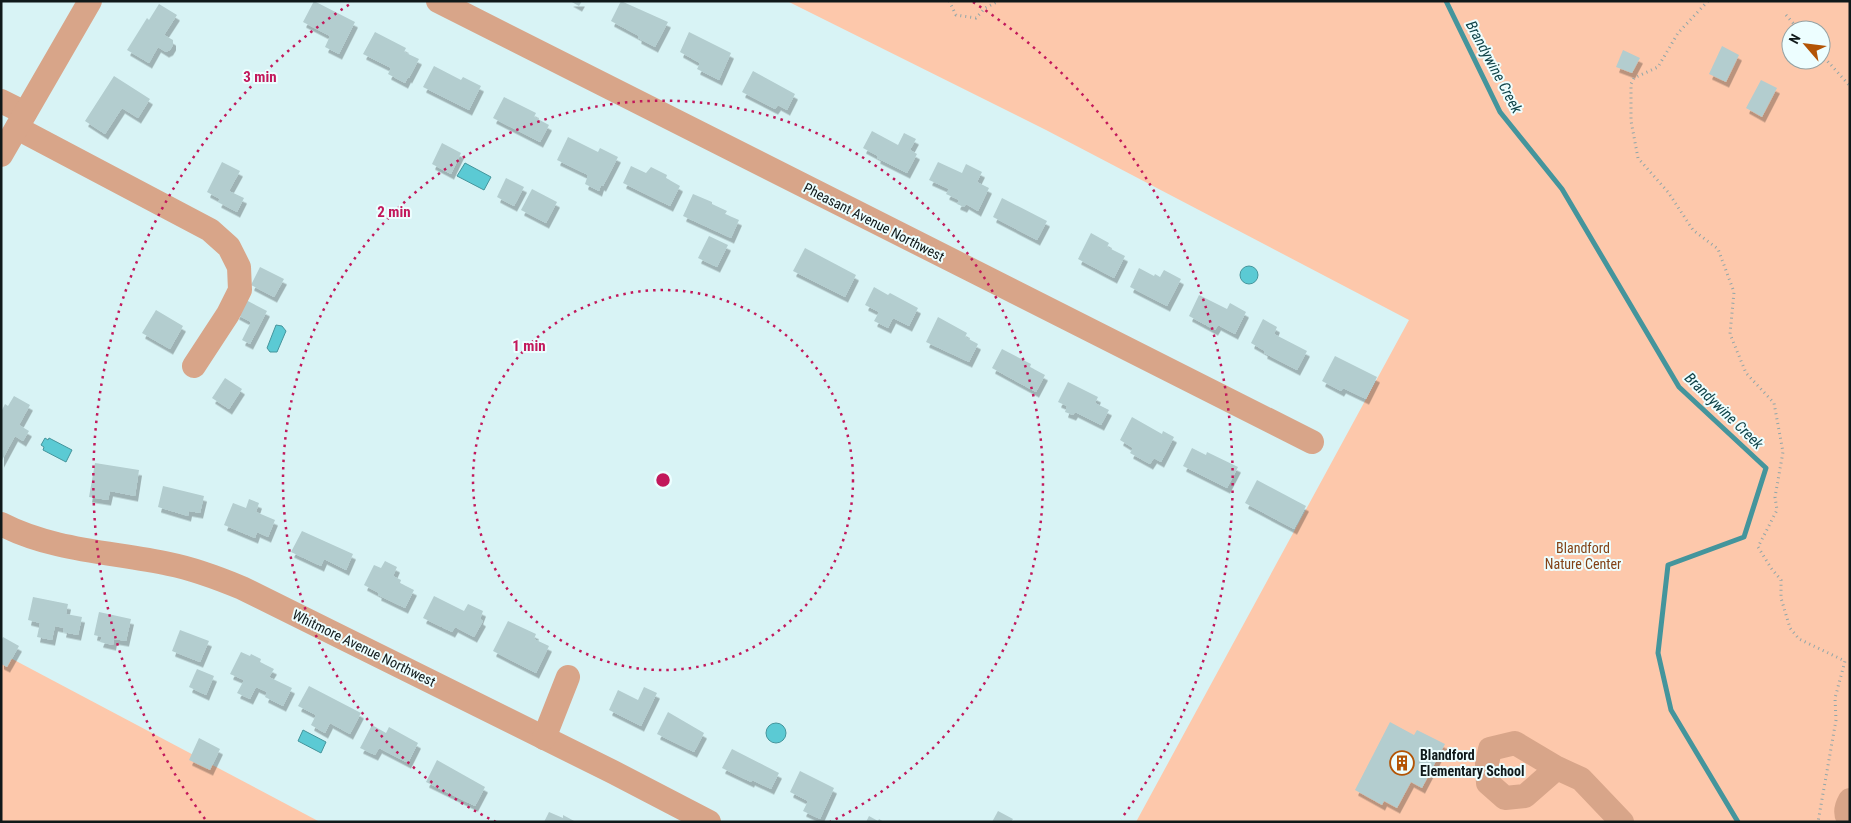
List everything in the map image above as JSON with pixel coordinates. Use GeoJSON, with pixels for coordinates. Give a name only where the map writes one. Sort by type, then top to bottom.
{"type":"FeatureCollection","features":[{"type":"Feature","properties":{"kind":"street"},"geometry":{"type":"LineString","coordinates":[[1,155],[90,1]]}},
{"type":"Feature","properties":{"kind":"street","name":"Pheasant Avenue Northwest"},"geometry":{"type":"LineString","coordinates":[[438,1],[1312,442]]}},
{"type":"Feature","properties":{"kind":"street"},"geometry":{"type":"LineString","coordinates":[[1,101],[21,121],[210,230],[229,247],[239,267],[240,290],[228,314],[194,366]]}},
{"type":"Feature","properties":{"kind":"street","name":"Whitmore Avenue Northwest"},"geometry":{"type":"LineString","coordinates":[[1,524],[32,536],[73,548],[168,564],[224,580],[268,600],[709,822]]}},
{"type":"Feature","properties":{"kind":"street"},"geometry":{"type":"LineString","coordinates":[[544,738],[568,677]]}},
{"type":"Feature","properties":{"kind":"street"},"geometry":{"type":"LineString","coordinates":[[1557,768],[1581,779],[1622,822]]}},
{"type":"Feature","properties":{"kind":"street"},"geometry":{"type":"LineString","coordinates":[[1850,800],[1846,811],[1846,817],[1850,821]]}},
{"type":"Feature","properties":{"kind":"path"},"geometry":{"type":"LineString","coordinates":[[950,1],[956,15],[976,18],[985,8],[999,1]]}},
{"type":"Feature","properties":{"kind":"path"},"geometry":{"type":"LineString","coordinates":[[1708,1],[1678,33],[1658,67],[1634,78],[1632,84],[1631,121],[1638,158],[1668,192],[1693,230],[1718,249],[1734,292],[1730,334],[1746,373],[1774,403],[1783,452],[1775,497],[1777,510],[1758,547],[1781,580],[1781,598],[1788,623],[1799,639],[1845,661],[1835,698],[1836,720],[1818,822]]}},
{"type":"Feature","properties":{"kind":"path"},"geometry":{"type":"LineString","coordinates":[[1786,16],[1790,20]]}},
{"type":"Feature","properties":{"kind":"path"},"geometry":{"type":"LineString","coordinates":[[1831,65],[1850,86]]}},
{"type":"Feature","properties":{"kind":"green space","name":"Blandford Nature Center"},"geometry":{"type":"Polygon","coordinates":[[[787,1],[1850,1],[1850,802],[1839,822],[1136,822],[1409,320],[1046,130],[787,1]]]}},
{"type":"Feature","properties":{"kind":"green space"},"geometry":{"type":"Polygon","coordinates":[[[1,653],[320,822],[1,822],[1,653]]]}},
{"type":"Feature","properties":{"kind":"water"},"geometry":{"type":"Polygon","coordinates":[[[465,163],[491,177],[484,190],[457,176],[465,163]]]}},
{"type":"Feature","properties":{"kind":"water"},"geometry":{"type":"Polygon","coordinates":[[[1249,266],[1255,269],[1258,275],[1255,281],[1249,284],[1243,281],[1240,275],[1243,269],[1249,266]]]}},
{"type":"Feature","properties":{"kind":"water"},"geometry":{"type":"Polygon","coordinates":[[[276,325],[282,326],[286,331],[277,352],[270,352],[267,348],[276,325]]]}},
{"type":"Feature","properties":{"kind":"water"},"geometry":{"type":"Polygon","coordinates":[[[45,438],[48,440],[49,438],[72,450],[66,462],[43,450],[44,447],[41,445],[45,438]]]}},
{"type":"Feature","properties":{"kind":"water"},"geometry":{"type":"Polygon","coordinates":[[[772,723],[780,723],[786,729],[786,737],[780,743],[772,743],[766,737],[766,729],[772,723]]]}},
{"type":"Feature","properties":{"kind":"water"},"geometry":{"type":"Polygon","coordinates":[[[303,730],[326,742],[321,753],[298,741],[303,730]]]}},
{"type":"Feature","properties":{"kind":"building"},"geometry":{"type":"Polygon","coordinates":[[[314,1],[355,22],[339,54],[325,47],[330,36],[303,22],[314,1]]]}},
{"type":"Feature","properties":{"kind":"building"},"geometry":{"type":"Polygon","coordinates":[[[570,1],[582,1],[579,6],[570,1]]]}},
{"type":"Feature","properties":{"kind":"building"},"geometry":{"type":"Polygon","coordinates":[[[621,1],[668,22],[655,47],[611,21],[621,1]]]}},
{"type":"Feature","properties":{"kind":"building"},"geometry":{"type":"Polygon","coordinates":[[[159,4],[177,15],[164,35],[173,40],[173,45],[166,52],[158,47],[149,63],[127,50],[147,18],[149,20],[159,4]]]}},
{"type":"Feature","properties":{"kind":"building"},"geometry":{"type":"Polygon","coordinates":[[[375,32],[406,48],[404,52],[419,59],[405,83],[388,74],[391,68],[363,54],[375,32]]]}},
{"type":"Feature","properties":{"kind":"building"},"geometry":{"type":"Polygon","coordinates":[[[689,32],[731,53],[719,80],[697,69],[700,63],[680,52],[689,32]]]}},
{"type":"Feature","properties":{"kind":"building"},"geometry":{"type":"Polygon","coordinates":[[[1722,46],[1739,55],[1726,82],[1709,74],[1722,46]]]}},
{"type":"Feature","properties":{"kind":"building"},"geometry":{"type":"Polygon","coordinates":[[[1623,50],[1640,58],[1632,73],[1616,67],[1623,50]]]}},
{"type":"Feature","properties":{"kind":"building"},"geometry":{"type":"Polygon","coordinates":[[[434,66],[461,80],[463,77],[481,86],[469,110],[423,87],[434,66]]]}},
{"type":"Feature","properties":{"kind":"building"},"geometry":{"type":"Polygon","coordinates":[[[753,71],[795,94],[787,110],[778,105],[775,109],[742,92],[753,71]]]}},
{"type":"Feature","properties":{"kind":"building"},"geometry":{"type":"Polygon","coordinates":[[[114,76],[150,99],[138,118],[122,108],[105,134],[85,121],[114,76]]]}},
{"type":"Feature","properties":{"kind":"building"},"geometry":{"type":"Polygon","coordinates":[[[1761,80],[1777,88],[1762,117],[1746,108],[1761,80]]]}},
{"type":"Feature","properties":{"kind":"building"},"geometry":{"type":"Polygon","coordinates":[[[504,97],[536,113],[534,117],[549,125],[540,142],[493,118],[504,97]]]}},
{"type":"Feature","properties":{"kind":"building"},"geometry":{"type":"Polygon","coordinates":[[[872,131],[898,145],[904,133],[916,139],[910,150],[917,154],[907,173],[877,158],[878,156],[863,148],[872,131]]]}},
{"type":"Feature","properties":{"kind":"building"},"geometry":{"type":"Polygon","coordinates":[[[568,137],[598,152],[600,148],[618,157],[599,191],[585,184],[588,175],[557,160],[568,137]]]}},
{"type":"Feature","properties":{"kind":"building"},"geometry":{"type":"Polygon","coordinates":[[[442,143],[461,153],[451,174],[432,164],[442,143]]]}},
{"type":"Feature","properties":{"kind":"building"},"geometry":{"type":"Polygon","coordinates":[[[222,162],[240,171],[229,191],[244,198],[237,212],[218,202],[220,199],[207,192],[222,162]]]}},
{"type":"Feature","properties":{"kind":"building"},"geometry":{"type":"Polygon","coordinates":[[[938,162],[962,173],[966,164],[982,172],[977,182],[989,188],[978,211],[966,204],[964,207],[957,204],[959,200],[946,194],[949,189],[929,180],[938,162]]]}},
{"type":"Feature","properties":{"kind":"building"},"geometry":{"type":"Polygon","coordinates":[[[631,166],[646,173],[651,167],[667,175],[666,178],[680,186],[670,206],[623,183],[631,166]]]}},
{"type":"Feature","properties":{"kind":"building"},"geometry":{"type":"Polygon","coordinates":[[[506,178],[524,187],[514,206],[497,197],[506,178]]]}},
{"type":"Feature","properties":{"kind":"building"},"geometry":{"type":"Polygon","coordinates":[[[532,189],[557,202],[546,223],[521,210],[532,189]]]}},
{"type":"Feature","properties":{"kind":"building"},"geometry":{"type":"Polygon","coordinates":[[[693,194],[712,202],[712,204],[727,211],[725,214],[739,220],[731,238],[683,216],[693,194]]]}},
{"type":"Feature","properties":{"kind":"building"},"geometry":{"type":"Polygon","coordinates":[[[1002,198],[1047,221],[1037,240],[993,217],[1002,198]]]}},
{"type":"Feature","properties":{"kind":"building"},"geometry":{"type":"Polygon","coordinates":[[[1091,233],[1109,243],[1107,247],[1125,256],[1114,278],[1078,259],[1091,233]]]}},
{"type":"Feature","properties":{"kind":"building"},"geometry":{"type":"Polygon","coordinates":[[[709,236],[728,245],[717,267],[698,258],[709,236]]]}},
{"type":"Feature","properties":{"kind":"building"},"geometry":{"type":"Polygon","coordinates":[[[805,248],[856,275],[845,297],[793,271],[805,248]]]}},
{"type":"Feature","properties":{"kind":"building"},"geometry":{"type":"Polygon","coordinates":[[[260,267],[284,279],[274,297],[251,285],[260,267]]]}},
{"type":"Feature","properties":{"kind":"building"},"geometry":{"type":"Polygon","coordinates":[[[1139,268],[1160,277],[1164,270],[1181,279],[1167,306],[1130,287],[1139,268]]]}},
{"type":"Feature","properties":{"kind":"building"},"geometry":{"type":"Polygon","coordinates":[[[874,287],[918,308],[909,326],[893,318],[888,328],[874,321],[879,312],[865,305],[874,287]]]}},
{"type":"Feature","properties":{"kind":"building"},"geometry":{"type":"Polygon","coordinates":[[[1199,295],[1227,309],[1230,303],[1246,312],[1235,334],[1218,325],[1215,330],[1189,316],[1199,295]]]}},
{"type":"Feature","properties":{"kind":"building"},"geometry":{"type":"Polygon","coordinates":[[[244,299],[267,311],[250,344],[242,340],[251,322],[236,314],[244,299]]]}},
{"type":"Feature","properties":{"kind":"building"},"geometry":{"type":"Polygon","coordinates":[[[156,310],[183,326],[170,349],[142,333],[156,310]]]}},
{"type":"Feature","properties":{"kind":"building"},"geometry":{"type":"Polygon","coordinates":[[[938,317],[967,333],[965,337],[978,344],[969,362],[926,342],[938,317]]]}},
{"type":"Feature","properties":{"kind":"building"},"geometry":{"type":"Polygon","coordinates":[[[1263,319],[1277,327],[1274,334],[1307,351],[1297,370],[1264,353],[1265,351],[1251,343],[1263,319]]]}},
{"type":"Feature","properties":{"kind":"building"},"geometry":{"type":"Polygon","coordinates":[[[1002,349],[1031,364],[1030,367],[1045,375],[1036,392],[992,368],[1002,349]]]}},
{"type":"Feature","properties":{"kind":"building"},"geometry":{"type":"Polygon","coordinates":[[[1335,356],[1377,377],[1366,399],[1343,388],[1341,391],[1322,381],[1335,356]]]}},
{"type":"Feature","properties":{"kind":"building"},"geometry":{"type":"Polygon","coordinates":[[[225,378],[242,389],[229,409],[212,398],[225,378]]]}},
{"type":"Feature","properties":{"kind":"building"},"geometry":{"type":"Polygon","coordinates":[[[1068,382],[1098,397],[1095,403],[1109,410],[1101,425],[1075,412],[1073,415],[1065,412],[1067,406],[1058,402],[1068,382]]]}},
{"type":"Feature","properties":{"kind":"building"},"geometry":{"type":"Polygon","coordinates":[[[14,396],[30,405],[19,425],[29,431],[23,441],[15,436],[1,462],[1,412],[5,404],[8,406],[14,396]]]}},
{"type":"Feature","properties":{"kind":"building"},"geometry":{"type":"Polygon","coordinates":[[[1132,417],[1162,434],[1163,431],[1174,437],[1161,462],[1154,458],[1150,464],[1130,453],[1133,448],[1120,440],[1132,417]]]}},
{"type":"Feature","properties":{"kind":"building"},"geometry":{"type":"Polygon","coordinates":[[[1192,448],[1206,455],[1207,452],[1238,467],[1227,488],[1183,466],[1192,448]]]}},
{"type":"Feature","properties":{"kind":"building"},"geometry":{"type":"Polygon","coordinates":[[[95,463],[139,470],[135,496],[110,491],[108,500],[89,497],[95,463]]]}},
{"type":"Feature","properties":{"kind":"building"},"geometry":{"type":"Polygon","coordinates":[[[1257,480],[1306,506],[1294,529],[1245,503],[1257,480]]]}},
{"type":"Feature","properties":{"kind":"building"},"geometry":{"type":"Polygon","coordinates":[[[163,486],[204,496],[200,513],[189,511],[188,516],[158,507],[163,486]]]}},
{"type":"Feature","properties":{"kind":"building"},"geometry":{"type":"Polygon","coordinates":[[[249,499],[259,503],[256,512],[275,520],[268,537],[257,532],[255,538],[224,525],[233,503],[246,508],[249,499]]]}},
{"type":"Feature","properties":{"kind":"building"},"geometry":{"type":"Polygon","coordinates":[[[302,531],[353,554],[346,570],[324,559],[321,566],[291,552],[302,531]]]}},
{"type":"Feature","properties":{"kind":"building"},"geometry":{"type":"Polygon","coordinates":[[[385,561],[397,567],[393,576],[401,580],[400,583],[414,590],[405,608],[378,595],[379,593],[364,585],[374,565],[381,568],[385,561]]]}},
{"type":"Feature","properties":{"kind":"building"},"geometry":{"type":"Polygon","coordinates":[[[434,596],[464,611],[468,604],[483,611],[480,619],[483,621],[474,637],[455,627],[452,632],[423,618],[434,596]]]}},
{"type":"Feature","properties":{"kind":"building"},"geometry":{"type":"Polygon","coordinates":[[[33,597],[68,604],[66,614],[82,617],[78,635],[63,632],[64,628],[55,626],[52,640],[37,637],[40,623],[28,620],[33,597]]]}},
{"type":"Feature","properties":{"kind":"building"},"geometry":{"type":"Polygon","coordinates":[[[99,612],[131,619],[126,641],[114,639],[113,645],[100,642],[102,637],[94,635],[99,612]]]}},
{"type":"Feature","properties":{"kind":"building"},"geometry":{"type":"Polygon","coordinates":[[[508,621],[536,634],[534,639],[549,646],[536,673],[493,651],[508,621]]]}},
{"type":"Feature","properties":{"kind":"building"},"geometry":{"type":"Polygon","coordinates":[[[180,630],[209,641],[200,662],[172,651],[180,630]]]}},
{"type":"Feature","properties":{"kind":"building"},"geometry":{"type":"Polygon","coordinates":[[[3,637],[19,646],[7,667],[1,664],[1,641],[3,637]]]}},
{"type":"Feature","properties":{"kind":"building"},"geometry":{"type":"Polygon","coordinates":[[[241,652],[261,659],[260,662],[274,669],[269,677],[292,688],[283,706],[265,697],[267,692],[256,687],[250,699],[237,693],[244,680],[230,674],[241,652]]]}},
{"type":"Feature","properties":{"kind":"building"},"geometry":{"type":"Polygon","coordinates":[[[197,669],[214,676],[206,695],[189,687],[197,669]]]}},
{"type":"Feature","properties":{"kind":"building"},"geometry":{"type":"Polygon","coordinates":[[[309,686],[361,713],[350,734],[330,723],[325,733],[311,725],[316,715],[298,706],[309,686]]]}},
{"type":"Feature","properties":{"kind":"building"},"geometry":{"type":"Polygon","coordinates":[[[644,687],[657,693],[641,726],[609,710],[618,690],[638,700],[644,687]]]}},
{"type":"Feature","properties":{"kind":"building"},"geometry":{"type":"Polygon","coordinates":[[[668,712],[704,733],[694,752],[657,734],[668,712]]]}},
{"type":"Feature","properties":{"kind":"building","name":"Blandford Elementary School"},"geometry":{"type":"Polygon","coordinates":[[[1390,722],[1414,735],[1417,730],[1445,744],[1422,788],[1411,782],[1397,808],[1384,801],[1382,805],[1355,790],[1390,722]]]}},
{"type":"Feature","properties":{"kind":"building"},"geometry":{"type":"Polygon","coordinates":[[[372,725],[386,733],[389,727],[418,743],[408,763],[379,748],[375,755],[360,748],[372,725]]]}},
{"type":"Feature","properties":{"kind":"building"},"geometry":{"type":"Polygon","coordinates":[[[199,738],[220,749],[210,770],[189,760],[199,738]]]}},
{"type":"Feature","properties":{"kind":"building"},"geometry":{"type":"Polygon","coordinates":[[[732,749],[779,773],[771,789],[722,768],[732,749]]]}},
{"type":"Feature","properties":{"kind":"building"},"geometry":{"type":"Polygon","coordinates":[[[437,760],[485,787],[475,806],[426,782],[437,760]]]}},
{"type":"Feature","properties":{"kind":"building"},"geometry":{"type":"Polygon","coordinates":[[[800,771],[834,788],[820,819],[803,811],[808,801],[790,792],[800,771]]]}},
{"type":"Feature","properties":{"kind":"building"},"geometry":{"type":"Polygon","coordinates":[[[998,811],[1013,819],[1011,822],[992,822],[998,811]]]}},
{"type":"Feature","properties":{"kind":"building"},"geometry":{"type":"Polygon","coordinates":[[[549,812],[563,818],[563,815],[576,822],[544,822],[549,812]]]}},
{"type":"Feature","properties":{"kind":"building"},"geometry":{"type":"Polygon","coordinates":[[[869,816],[878,821],[879,819],[884,822],[866,822],[869,816]]]}},
{"type":"Feature","properties":{"kind":"waterway","name":"Brandywine Creek"},"geometry":{"type":"LineString","coordinates":[[1446,1],[1500,112],[1562,189],[1679,387],[1766,468],[1744,537],[1668,565],[1658,653],[1671,710],[1738,822]]}},
{"type":"Feature","properties":{"kind":"place","name":"Blandford Elementary School"},"geometry":{"type":"Point","coordinates":[1402,763]}}]}
